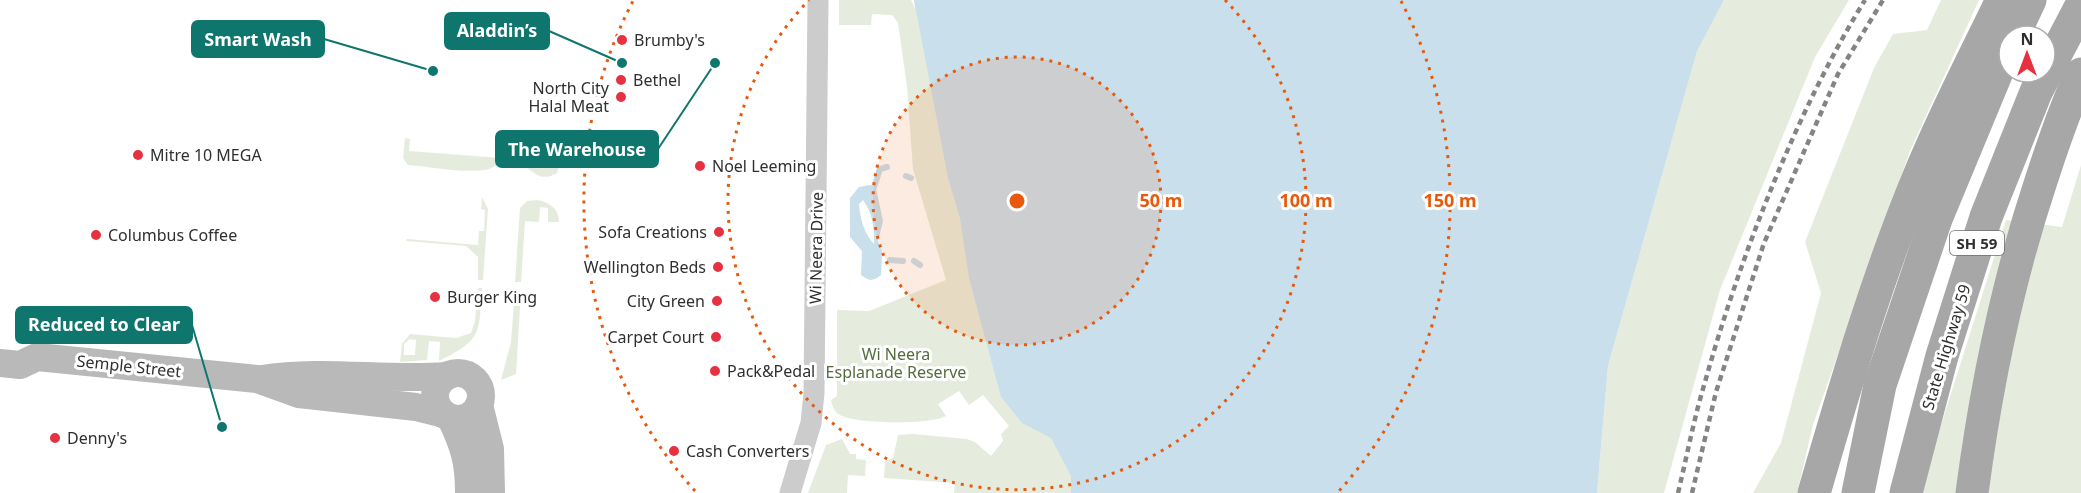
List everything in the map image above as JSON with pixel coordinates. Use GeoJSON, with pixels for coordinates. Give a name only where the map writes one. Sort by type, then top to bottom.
{"type":"FeatureCollection","features":[{"type":"Feature","properties":{"kind":"main road"},"geometry":{"type":"LineString","coordinates":[[1814,493],[1855,350],[1896,235],[1954,96],[2002,0]]}},
{"type":"Feature","properties":{"kind":"main road"},"geometry":{"type":"LineString","coordinates":[[2019,24],[2030,0]]}},
{"type":"Feature","properties":{"kind":"main road","name":"State Highway 59"},"geometry":{"type":"LineString","coordinates":[[1906,493],[1942,356],[1986,218],[2036,92],[2081,6]]}},
{"type":"Feature","properties":{"kind":"main road","name":"SH 59"},"geometry":{"type":"LineString","coordinates":[[1858,493],[1880,385],[1936,219],[1997,72]]}},
{"type":"Feature","properties":{"kind":"main road"},"geometry":{"type":"LineString","coordinates":[[1972,493],[1985,398],[2018,249],[2066,105],[2081,74]]}},
{"type":"Feature","properties":{"kind":"main road","name":"Semple Street"},"geometry":{"type":"LineString","coordinates":[[0,343],[23,346],[37,357]]}},
{"type":"Feature","properties":{"kind":"main road","name":"Semple Street"},"geometry":{"type":"LineString","coordinates":[[0,363],[20,365],[37,357],[256,379],[299,394],[416,407],[448,416]]}},
{"type":"Feature","properties":{"kind":"main road","name":"Semple Street"},"geometry":{"type":"LineString","coordinates":[[256,379],[298,373],[408,379],[447,376]]}},
{"type":"Feature","properties":{"kind":"main road"},"geometry":{"type":"LineString","coordinates":[[469,493],[469,467],[465,448],[448,416],[436,403],[435,396],[437,388],[447,376],[462,373],[475,380],[482,397],[480,405],[490,448],[491,493]]}},
{"type":"Feature","properties":{"kind":"main road"},"geometry":{"type":"LineString","coordinates":[[448,416],[467,417],[480,405]]}},
{"type":"Feature","properties":{"kind":"street","name":"Wi Neera Drive"},"geometry":{"type":"LineString","coordinates":[[790,493],[811,423],[814,393],[818,0]]}},
{"type":"Feature","properties":{"kind":"green space","name":"Wi Neera Esplanade Reserve"},"geometry":{"type":"Polygon","coordinates":[[[839,0],[911,0],[915,8],[914,0],[1303,0],[1428,493],[954,493],[955,483],[884,478],[885,461],[893,458],[898,435],[913,434],[967,439],[975,442],[991,456],[1003,441],[1001,434],[1009,426],[983,395],[969,405],[959,391],[938,404],[946,416],[925,421],[861,420],[840,415],[833,407],[831,400],[837,396],[837,310],[869,311],[946,280],[913,169],[907,87],[898,23],[892,15],[872,14],[871,25],[839,25],[839,0]]]}},
{"type":"Feature","properties":{"kind":"green space"},"geometry":{"type":"Polygon","coordinates":[[[1724,0],[1849,0],[1815,57],[1720,290],[1664,493],[1597,493],[1608,366],[1697,50],[1724,0]]]}},
{"type":"Feature","properties":{"kind":"green space"},"geometry":{"type":"Polygon","coordinates":[[[1941,0],[1979,0],[1910,151],[1813,425],[1797,493],[1753,493],[1781,443],[1821,293],[1805,242],[1874,68],[1893,34],[1927,30],[1941,0]]]}},
{"type":"Feature","properties":{"kind":"green space"},"geometry":{"type":"Polygon","coordinates":[[[405,138],[410,139],[409,151],[553,162],[554,149],[558,149],[563,157],[557,173],[543,177],[518,162],[511,161],[475,171],[408,165],[403,158],[405,138]]]}},
{"type":"Feature","properties":{"kind":"green space"},"geometry":{"type":"Polygon","coordinates":[[[2081,165],[2081,493],[1923,493],[1928,466],[2006,220],[2062,227],[2081,165]]]}},
{"type":"Feature","properties":{"kind":"green space"},"geometry":{"type":"Polygon","coordinates":[[[482,197],[488,209],[483,280],[478,280],[478,257],[466,246],[406,241],[407,239],[478,245],[479,231],[484,231],[485,210],[481,209],[482,197]]]}},
{"type":"Feature","properties":{"kind":"green space"},"geometry":{"type":"Polygon","coordinates":[[[537,200],[553,207],[559,222],[548,222],[548,208],[540,207],[539,222],[525,221],[521,282],[515,282],[520,208],[527,201],[537,200]]]}},
{"type":"Feature","properties":{"kind":"green space"},"geometry":{"type":"Polygon","coordinates":[[[478,288],[482,288],[478,326],[471,341],[439,361],[440,342],[429,341],[427,360],[400,362],[402,344],[410,334],[456,338],[471,333],[475,321],[478,288]],[[410,339],[404,344],[404,355],[415,355],[416,340],[410,339]]]}},
{"type":"Feature","properties":{"kind":"green space"},"geometry":{"type":"Polygon","coordinates":[[[515,290],[521,291],[516,374],[501,380],[511,342],[515,290]]]}},
{"type":"Feature","properties":{"kind":"green space"},"geometry":{"type":"Polygon","coordinates":[[[842,439],[850,454],[856,454],[856,459],[866,460],[865,476],[848,475],[847,493],[808,493],[826,445],[842,439]]]}},
{"type":"Feature","properties":{"kind":"water"},"geometry":{"type":"Polygon","coordinates":[[[914,0],[1724,0],[1697,51],[1608,366],[1597,493],[1071,493],[1071,476],[1051,438],[1022,423],[1001,397],[969,278],[960,218],[948,178],[914,0]]]}},
{"type":"Feature","properties":{"kind":"water"},"geometry":{"type":"Polygon","coordinates":[[[870,185],[876,188],[883,221],[878,241],[882,251],[881,275],[873,280],[861,275],[862,251],[850,237],[850,198],[859,187],[870,185]],[[863,200],[859,204],[860,215],[865,230],[874,244],[872,221],[863,200]]]}},
{"type":"Feature","properties":{"kind":"waterway"},"geometry":{"type":"LineString","coordinates":[[874,187],[880,169],[887,167]]}},
{"type":"Feature","properties":{"kind":"waterway"},"geometry":{"type":"LineString","coordinates":[[906,176],[911,178]]}},
{"type":"Feature","properties":{"kind":"waterway"},"geometry":{"type":"LineString","coordinates":[[890,260],[903,261]]}},
{"type":"Feature","properties":{"kind":"waterway"},"geometry":{"type":"LineString","coordinates":[[914,261],[920,265]]}},
{"type":"Feature","properties":{"kind":"railway"},"geometry":{"type":"LineString","coordinates":[[1678,493],[1705,382],[1753,235],[1816,89],[1865,0]]}},
{"type":"Feature","properties":{"kind":"railway"},"geometry":{"type":"LineString","coordinates":[[1692,493],[1716,392],[1764,243],[1838,74],[1883,0]]}},
{"type":"Feature","properties":{"kind":"place","name":"Brumby's"},"geometry":{"type":"Point","coordinates":[622,40]}},
{"type":"Feature","properties":{"kind":"place","name":"Aladdin’s"},"geometry":{"type":"Point","coordinates":[622,63]}},
{"type":"Feature","properties":{"kind":"place","name":"The Warehouse"},"geometry":{"type":"Point","coordinates":[715,63]}},
{"type":"Feature","properties":{"kind":"place","name":"Smart Wash"},"geometry":{"type":"Point","coordinates":[433,71]}},
{"type":"Feature","properties":{"kind":"place","name":"Bethel"},"geometry":{"type":"Point","coordinates":[621,80]}},
{"type":"Feature","properties":{"kind":"place","name":"North City Halal Meat"},"geometry":{"type":"Point","coordinates":[621,97]}},
{"type":"Feature","properties":{"kind":"place","name":"Mitre 10 MEGA"},"geometry":{"type":"Point","coordinates":[138,155]}},
{"type":"Feature","properties":{"kind":"place","name":"Noel Leeming"},"geometry":{"type":"Point","coordinates":[700,166]}},
{"type":"Feature","properties":{"kind":"place","name":"Sofa Creations"},"geometry":{"type":"Point","coordinates":[719,232]}},
{"type":"Feature","properties":{"kind":"place","name":"Columbus Coffee"},"geometry":{"type":"Point","coordinates":[96,235]}},
{"type":"Feature","properties":{"kind":"place","name":"Wellington Beds"},"geometry":{"type":"Point","coordinates":[718,267]}},
{"type":"Feature","properties":{"kind":"place","name":"Burger King"},"geometry":{"type":"Point","coordinates":[435,297]}},
{"type":"Feature","properties":{"kind":"place","name":"City Green"},"geometry":{"type":"Point","coordinates":[717,301]}},
{"type":"Feature","properties":{"kind":"place","name":"Carpet Court"},"geometry":{"type":"Point","coordinates":[716,337]}},
{"type":"Feature","properties":{"kind":"place","name":"Pack&Pedal"},"geometry":{"type":"Point","coordinates":[715,371]}},
{"type":"Feature","properties":{"kind":"place","name":"Reduced to Clear"},"geometry":{"type":"Point","coordinates":[222,427]}},
{"type":"Feature","properties":{"kind":"place","name":"Denny's"},"geometry":{"type":"Point","coordinates":[55,438]}},
{"type":"Feature","properties":{"kind":"place","name":"Cash Converters"},"geometry":{"type":"Point","coordinates":[674,451]}}]}
